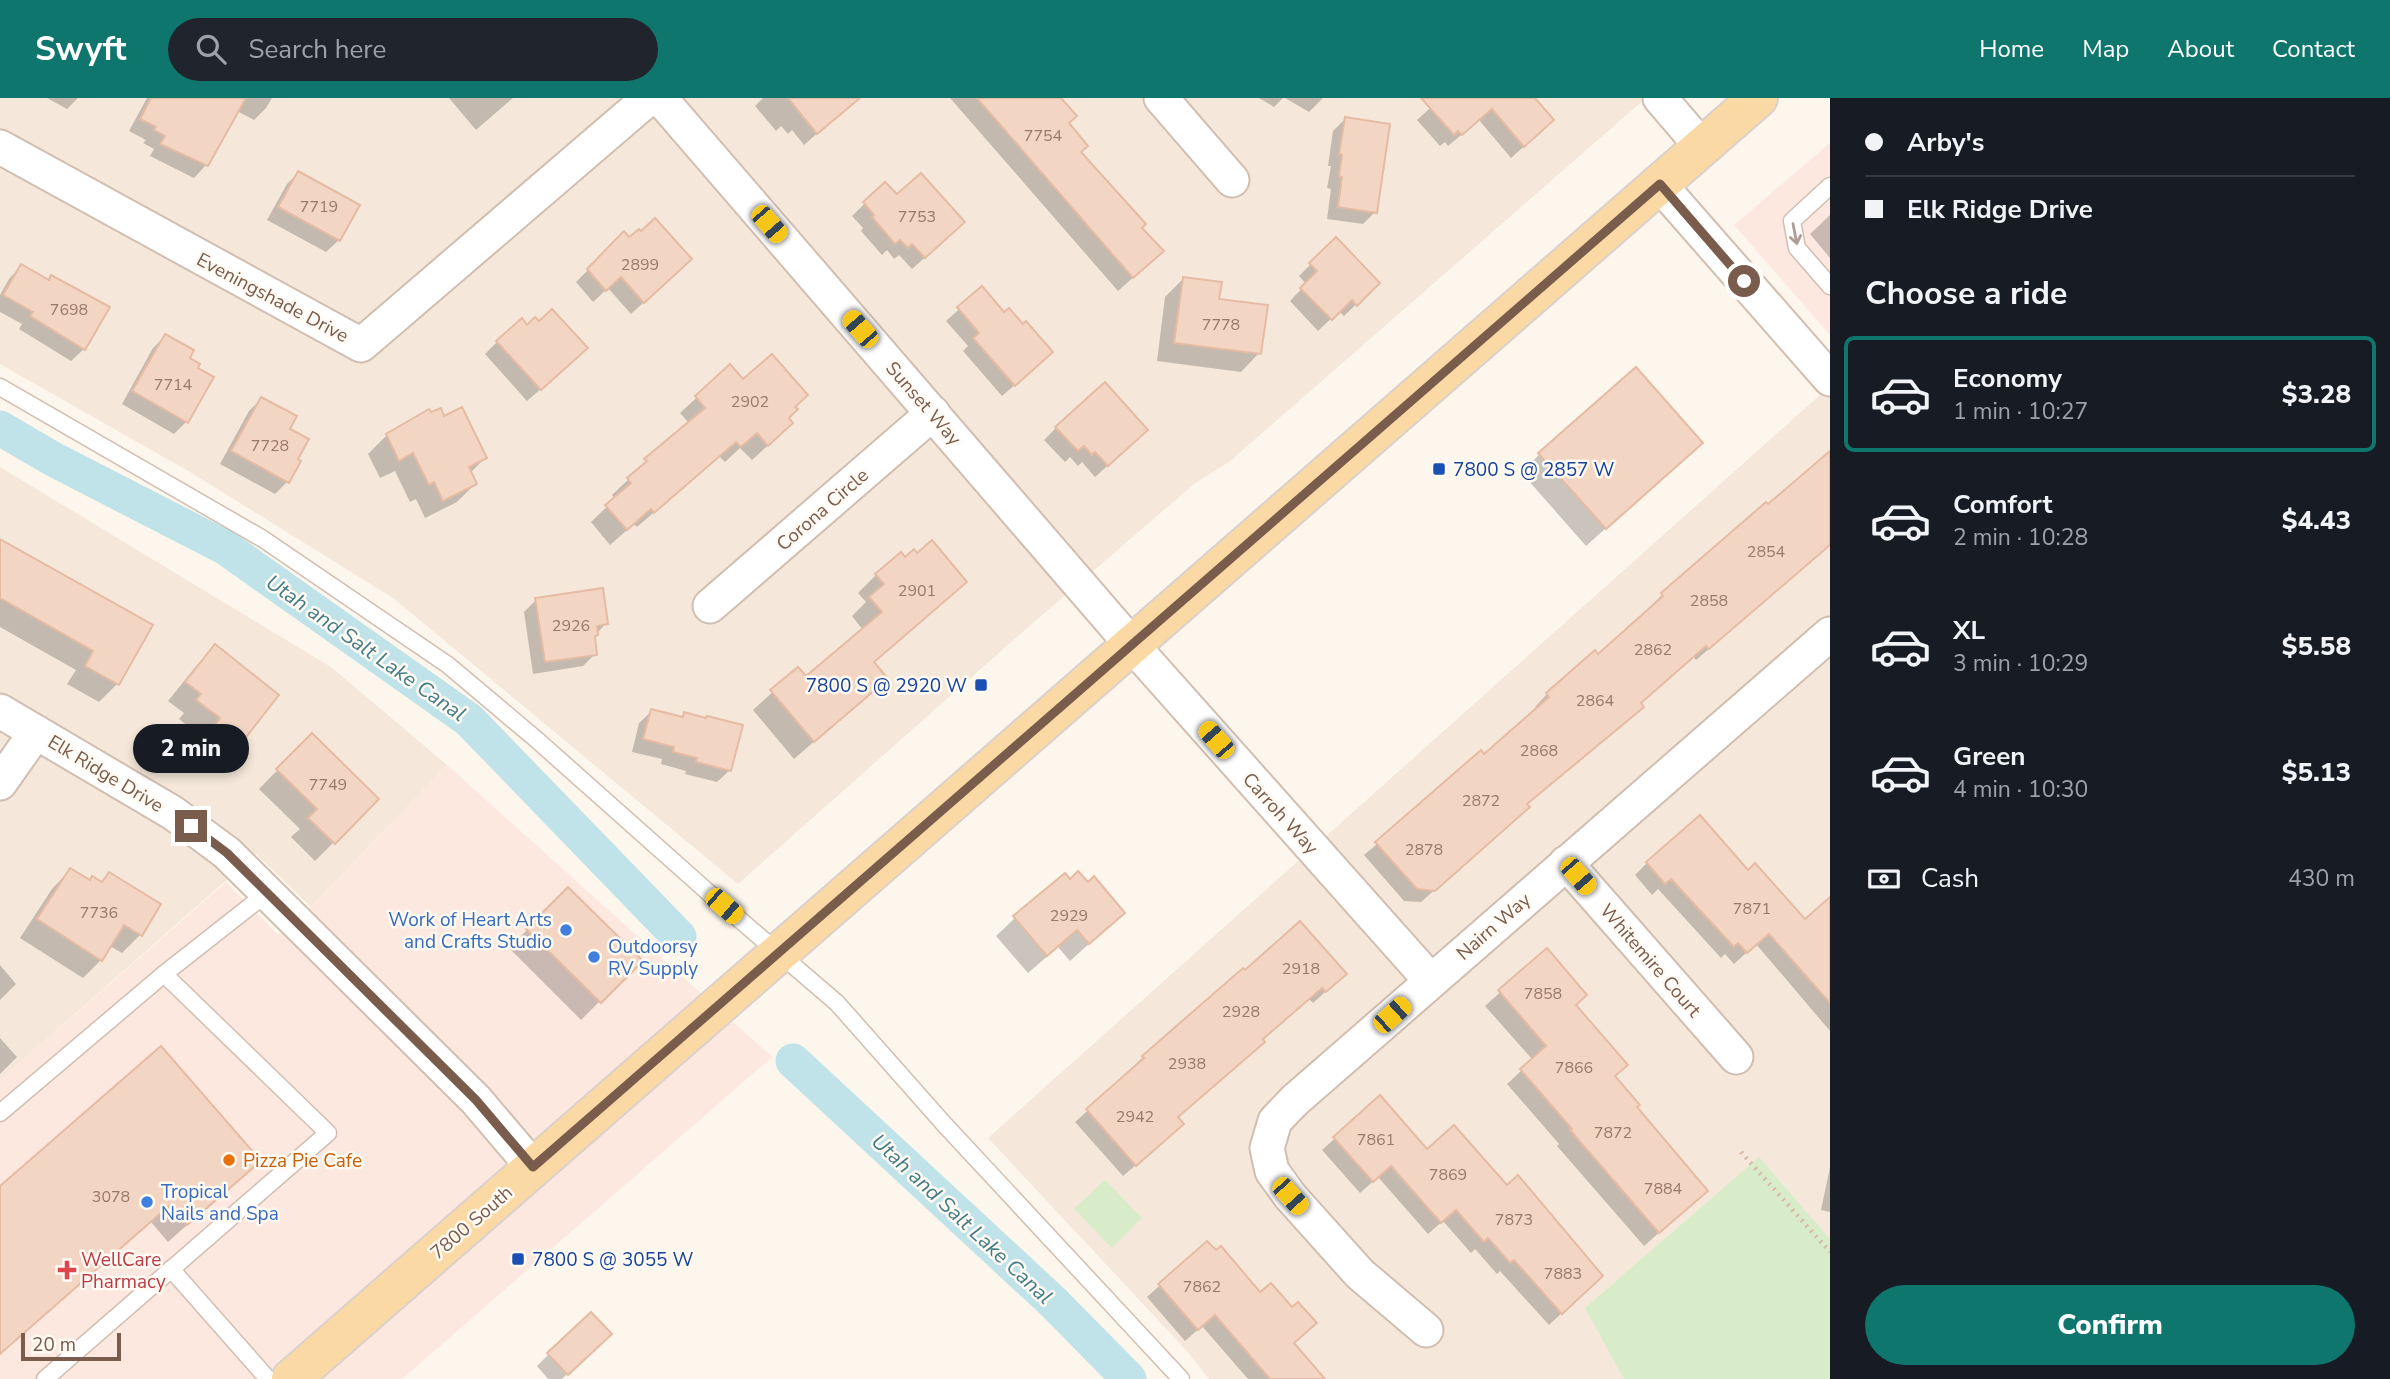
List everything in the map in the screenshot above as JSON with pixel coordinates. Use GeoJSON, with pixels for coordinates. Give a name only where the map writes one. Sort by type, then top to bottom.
{"type":"FeatureCollection","features":[{"type":"Feature","properties":{"kind":"main road","name":"7800 South"},"geometry":{"type":"LineString","coordinates":[[290,1379],[1758,98]]}},
{"type":"Feature","properties":{"kind":"street","name":"Eveningshade Drive"},"geometry":{"type":"LineString","coordinates":[[0,147],[361,345],[649,98]]}},
{"type":"Feature","properties":{"kind":"street","name":"Sunset Way"},"geometry":{"type":"LineString","coordinates":[[660,98],[1132,645]]}},
{"type":"Feature","properties":{"kind":"street"},"geometry":{"type":"LineString","coordinates":[[1161,98],[1233,180]]}},
{"type":"Feature","properties":{"kind":"street"},"geometry":{"type":"LineString","coordinates":[[1660,98],[1702,147]]}},
{"type":"Feature","properties":{"kind":"street"},"geometry":{"type":"LineString","coordinates":[[1660,184],[1830,379]]}},
{"type":"Feature","properties":{"kind":"street","name":"Corona Circle"},"geometry":{"type":"LineString","coordinates":[[710,606],[933,412]]}},
{"type":"Feature","properties":{"kind":"street","name":"Nairn Way"},"geometry":{"type":"LineString","coordinates":[[1426,1330],[1360,1274],[1290,1196],[1272,1171],[1267,1148],[1275,1121],[1294,1101],[1830,634]]}},
{"type":"Feature","properties":{"kind":"street","name":"Carroh Way"},"geometry":{"type":"LineString","coordinates":[[1132,645],[1431,981]]}},
{"type":"Feature","properties":{"kind":"street","name":"Elk Ridge Drive"},"geometry":{"type":"LineString","coordinates":[[0,711],[173,813],[227,853],[476,1100],[533,1167]]}},
{"type":"Feature","properties":{"kind":"street"},"geometry":{"type":"LineString","coordinates":[[0,783],[36,732]]}},
{"type":"Feature","properties":{"kind":"street","name":"Whitemire Court"},"geometry":{"type":"LineString","coordinates":[[1566,863],[1736,1057]]}},
{"type":"Feature","properties":{"kind":"lane"},"geometry":{"type":"LineString","coordinates":[[1826,192],[1792,221],[1797,248],[1830,286]]}},
{"type":"Feature","properties":{"kind":"lane"},"geometry":{"type":"LineString","coordinates":[[0,387],[263,539],[448,665],[837,1003],[944,1124],[1181,1379]]}},
{"type":"Feature","properties":{"kind":"lane"},"geometry":{"type":"LineString","coordinates":[[0,1114],[164,974],[267,893]]}},
{"type":"Feature","properties":{"kind":"lane"},"geometry":{"type":"LineString","coordinates":[[45,1379],[328,1133],[164,974]]}},
{"type":"Feature","properties":{"kind":"lane"},"geometry":{"type":"LineString","coordinates":[[171,1269],[268,1379]]}},
{"type":"Feature","properties":{"kind":"path"},"geometry":{"type":"LineString","coordinates":[[1741,1152],[1830,1252]]}},
{"type":"Feature","properties":{"kind":"shaded area"},"geometry":{"type":"Polygon","coordinates":[[[0,98],[1646,98],[1229,462],[1194,484],[1010,643],[738,884],[393,598],[190,472],[0,364],[0,98]]]}},
{"type":"Feature","properties":{"kind":"shaded area"},"geometry":{"type":"Polygon","coordinates":[[[1830,143],[1830,335],[1734,225],[1830,143]]]}},
{"type":"Feature","properties":{"kind":"shaded area"},"geometry":{"type":"Polygon","coordinates":[[[1830,386],[1830,1263],[1633,1379],[1209,1379],[1186,1350],[988,1138],[1830,386]]]}},
{"type":"Feature","properties":{"kind":"shaded area"},"geometry":{"type":"Polygon","coordinates":[[[0,467],[331,667],[447,765],[311,907],[256,854],[0,1080],[0,467]]]}},
{"type":"Feature","properties":{"kind":"shaded area"},"geometry":{"type":"Polygon","coordinates":[[[447,765],[772,1057],[402,1379],[0,1379],[0,1080],[226,882],[278,935],[311,907],[447,765]]]}},
{"type":"Feature","properties":{"kind":"green space"},"geometry":{"type":"Polygon","coordinates":[[[1759,1157],[1830,1239],[1830,1379],[1624,1379],[1585,1308],[1759,1157]]]}},
{"type":"Feature","properties":{"kind":"green space"},"geometry":{"type":"Polygon","coordinates":[[[1105,1180],[1142,1218],[1112,1248],[1074,1209],[1105,1180]]]}},
{"type":"Feature","properties":{"kind":"building"},"geometry":{"type":"Polygon","coordinates":[[[151,98],[246,98],[208,166],[160,144],[165,136],[154,130],[156,127],[140,119],[151,98]]]}},
{"type":"Feature","properties":{"kind":"building"},"geometry":{"type":"Polygon","coordinates":[[[788,98],[860,98],[817,134],[788,98]]]}},
{"type":"Feature","properties":{"kind":"building"},"geometry":{"type":"Polygon","coordinates":[[[977,98],[1061,98],[1077,116],[1069,123],[1088,146],[1081,152],[1146,224],[1142,228],[1164,251],[1133,278],[977,98]]]}},
{"type":"Feature","properties":{"kind":"building"},"geometry":{"type":"Polygon","coordinates":[[[1421,98],[1535,98],[1554,120],[1524,147],[1492,109],[1462,135],[1458,131],[1454,135],[1421,98]]]}},
{"type":"Feature","properties":{"kind":"building"},"geometry":{"type":"Polygon","coordinates":[[[1345,117],[1390,124],[1377,213],[1338,207],[1342,177],[1339,176],[1342,155],[1339,154],[1345,117]]]}},
{"type":"Feature","properties":{"kind":"building"},"geometry":{"type":"Polygon","coordinates":[[[298,171],[360,205],[340,241],[278,207],[298,171]]]}},
{"type":"Feature","properties":{"kind":"building"},"geometry":{"type":"Polygon","coordinates":[[[921,173],[965,222],[925,258],[912,244],[908,248],[900,240],[895,244],[863,202],[885,182],[897,194],[921,173]]]}},
{"type":"Feature","properties":{"kind":"building"},"geometry":{"type":"Polygon","coordinates":[[[655,218],[692,259],[644,303],[621,277],[606,291],[587,269],[624,231],[629,237],[639,229],[641,231],[655,218]]]}},
{"type":"Feature","properties":{"kind":"building"},"geometry":{"type":"Polygon","coordinates":[[[1336,237],[1380,283],[1357,306],[1352,300],[1332,320],[1300,288],[1317,271],[1309,263],[1336,237]]]}},
{"type":"Feature","properties":{"kind":"building"},"geometry":{"type":"Polygon","coordinates":[[[21,264],[49,280],[51,275],[110,307],[85,350],[30,316],[33,312],[3,295],[21,264]]]}},
{"type":"Feature","properties":{"kind":"building"},"geometry":{"type":"Polygon","coordinates":[[[1183,277],[1222,282],[1219,299],[1268,305],[1261,354],[1174,343],[1183,277]]]}},
{"type":"Feature","properties":{"kind":"building"},"geometry":{"type":"Polygon","coordinates":[[[982,286],[1004,312],[1009,308],[1023,324],[1026,321],[1053,352],[1015,386],[973,338],[979,333],[957,307],[982,286]]]}},
{"type":"Feature","properties":{"kind":"building"},"geometry":{"type":"Polygon","coordinates":[[[552,309],[588,348],[541,390],[496,341],[522,318],[527,325],[535,317],[539,321],[552,309]]]}},
{"type":"Feature","properties":{"kind":"building"},"geometry":{"type":"Polygon","coordinates":[[[165,334],[194,350],[190,358],[200,364],[198,368],[214,377],[188,423],[132,391],[165,334]]]}},
{"type":"Feature","properties":{"kind":"building"},"geometry":{"type":"Polygon","coordinates":[[[772,354],[808,395],[795,407],[798,409],[789,418],[793,423],[768,446],[757,433],[741,447],[736,442],[654,513],[651,509],[627,530],[605,505],[631,483],[627,478],[647,461],[644,459],[705,408],[695,396],[730,364],[743,379],[772,354]]]}},
{"type":"Feature","properties":{"kind":"building"},"geometry":{"type":"Polygon","coordinates":[[[1636,367],[1703,443],[1606,529],[1538,453],[1636,367]]]}},
{"type":"Feature","properties":{"kind":"building"},"geometry":{"type":"Polygon","coordinates":[[[1105,382],[1148,430],[1108,466],[1095,452],[1092,455],[1084,446],[1078,451],[1055,427],[1105,382]]]}},
{"type":"Feature","properties":{"kind":"building"},"geometry":{"type":"Polygon","coordinates":[[[261,397],[297,416],[290,429],[309,439],[289,483],[231,451],[261,397]]]}},
{"type":"Feature","properties":{"kind":"building"},"geometry":{"type":"Polygon","coordinates":[[[462,407],[487,458],[469,467],[477,484],[443,501],[434,482],[429,485],[413,453],[399,461],[386,434],[429,409],[431,412],[441,408],[444,416],[462,407]]]}},
{"type":"Feature","properties":{"kind":"building"},"geometry":{"type":"Polygon","coordinates":[[[1830,451],[1830,545],[1709,649],[1706,646],[1641,703],[1644,707],[1527,804],[1530,807],[1435,891],[1417,889],[1375,842],[1481,750],[1484,754],[1549,697],[1546,693],[1595,650],[1598,654],[1663,596],[1661,593],[1766,502],[1768,504],[1830,451]]]}},
{"type":"Feature","properties":{"kind":"building"},"geometry":{"type":"Polygon","coordinates":[[[0,539],[153,625],[119,685],[85,666],[93,651],[0,598],[0,539]]]}},
{"type":"Feature","properties":{"kind":"building"},"geometry":{"type":"Polygon","coordinates":[[[932,540],[967,582],[874,662],[888,679],[814,742],[770,690],[798,667],[806,676],[882,612],[869,597],[884,584],[875,574],[901,552],[905,557],[914,549],[917,553],[932,540]]]}},
{"type":"Feature","properties":{"kind":"building"},"geometry":{"type":"Polygon","coordinates":[[[603,588],[608,624],[597,626],[597,655],[545,662],[535,598],[603,588]]]}},
{"type":"Feature","properties":{"kind":"building"},"geometry":{"type":"Polygon","coordinates":[[[215,644],[279,695],[232,755],[207,735],[220,718],[196,700],[201,694],[185,682],[215,644]]]}},
{"type":"Feature","properties":{"kind":"building"},"geometry":{"type":"Polygon","coordinates":[[[651,709],[683,717],[684,712],[706,718],[707,716],[743,725],[731,771],[696,762],[697,758],[673,752],[674,747],[643,739],[651,709]]]}},
{"type":"Feature","properties":{"kind":"building"},"geometry":{"type":"Polygon","coordinates":[[[312,733],[379,799],[335,844],[308,818],[317,809],[276,769],[312,733]]]}},
{"type":"Feature","properties":{"kind":"building"},"geometry":{"type":"Polygon","coordinates":[[[1700,815],[1748,870],[1755,863],[1805,919],[1830,897],[1830,1003],[1769,934],[1747,953],[1738,943],[1734,947],[1671,879],[1665,884],[1646,862],[1700,815]]]}},
{"type":"Feature","properties":{"kind":"building"},"geometry":{"type":"Polygon","coordinates":[[[70,868],[90,880],[92,876],[102,882],[109,872],[161,904],[142,936],[124,925],[102,961],[37,919],[70,868]]]}},
{"type":"Feature","properties":{"kind":"building"},"geometry":{"type":"Polygon","coordinates":[[[1078,871],[1088,882],[1094,876],[1125,913],[1089,944],[1077,930],[1047,956],[1013,916],[1065,873],[1070,879],[1078,871]]]}},
{"type":"Feature","properties":{"kind":"building"},"geometry":{"type":"Polygon","coordinates":[[[568,887],[643,961],[601,1003],[526,929],[568,887]]]}},
{"type":"Feature","properties":{"kind":"building"},"geometry":{"type":"Polygon","coordinates":[[[1300,921],[1347,974],[1326,992],[1322,988],[1263,1039],[1265,1042],[1178,1117],[1184,1124],[1136,1166],[1086,1109],[1144,1058],[1142,1056],[1300,921]]]}},
{"type":"Feature","properties":{"kind":"building"},"geometry":{"type":"Polygon","coordinates":[[[1547,948],[1587,995],[1576,1005],[1628,1065],[1615,1076],[1640,1105],[1637,1107],[1708,1191],[1659,1233],[1520,1069],[1546,1046],[1498,990],[1547,948]]]}},
{"type":"Feature","properties":{"kind":"building"},"geometry":{"type":"Polygon","coordinates":[[[161,1046],[261,1161],[187,1225],[170,1205],[0,1354],[0,1186],[161,1046]]]}},
{"type":"Feature","properties":{"kind":"building"},"geometry":{"type":"Polygon","coordinates":[[[1380,1095],[1427,1149],[1454,1125],[1507,1185],[1518,1175],[1603,1276],[1562,1314],[1514,1260],[1510,1263],[1488,1238],[1484,1242],[1456,1210],[1441,1223],[1391,1166],[1373,1182],[1333,1137],[1380,1095]]]}},
{"type":"Feature","properties":{"kind":"building"},"geometry":{"type":"Polygon","coordinates":[[[1207,1241],[1216,1250],[1221,1246],[1260,1292],[1271,1283],[1292,1307],[1298,1302],[1317,1323],[1294,1343],[1325,1379],[1270,1379],[1215,1315],[1198,1330],[1158,1284],[1207,1241]]]}},
{"type":"Feature","properties":{"kind":"building"},"geometry":{"type":"Polygon","coordinates":[[[591,1312],[612,1334],[568,1375],[547,1353],[591,1312]]]}},
{"type":"Feature","properties":{"kind":"waterway","name":"Utah and Salt Lake Canal"},"geometry":{"type":"LineString","coordinates":[[0,428],[53,459],[226,548],[469,720],[679,937]]}},
{"type":"Feature","properties":{"kind":"waterway","name":"Utah and Salt Lake Canal"},"geometry":{"type":"LineString","coordinates":[[793,1061],[1053,1302],[1129,1379]]}},
{"type":"Feature","properties":{"kind":"place","name":"7800 S @ 2857 W"},"geometry":{"type":"Point","coordinates":[1439,469]}},
{"type":"Feature","properties":{"kind":"place","name":"7800 S @ 2920 W"},"geometry":{"type":"Point","coordinates":[981,685]}},
{"type":"Feature","properties":{"kind":"place","name":"Work of Heart Arts and Crafts Studio"},"geometry":{"type":"Point","coordinates":[566,930]}},
{"type":"Feature","properties":{"kind":"place","name":"Outdoorsy RV Supply"},"geometry":{"type":"Point","coordinates":[594,957]}},
{"type":"Feature","properties":{"kind":"place","name":"Pizza Pie Cafe"},"geometry":{"type":"Point","coordinates":[229,1160]}},
{"type":"Feature","properties":{"kind":"place","name":"Tropical Nails and Spa"},"geometry":{"type":"Point","coordinates":[147,1202]}},
{"type":"Feature","properties":{"kind":"place","name":"7800 S @ 3055 W"},"geometry":{"type":"Point","coordinates":[518,1259]}},
{"type":"Feature","properties":{"kind":"place","name":"WellCare Pharmacy"},"geometry":{"type":"Point","coordinates":[67,1270]}},
{"type":"Feature","properties":{"kind":"route"},"geometry":{"type":"LineString","coordinates":[[191,826],[227,853],[476,1100],[533,1167],[1660,184],[1744,281]]}}]}
